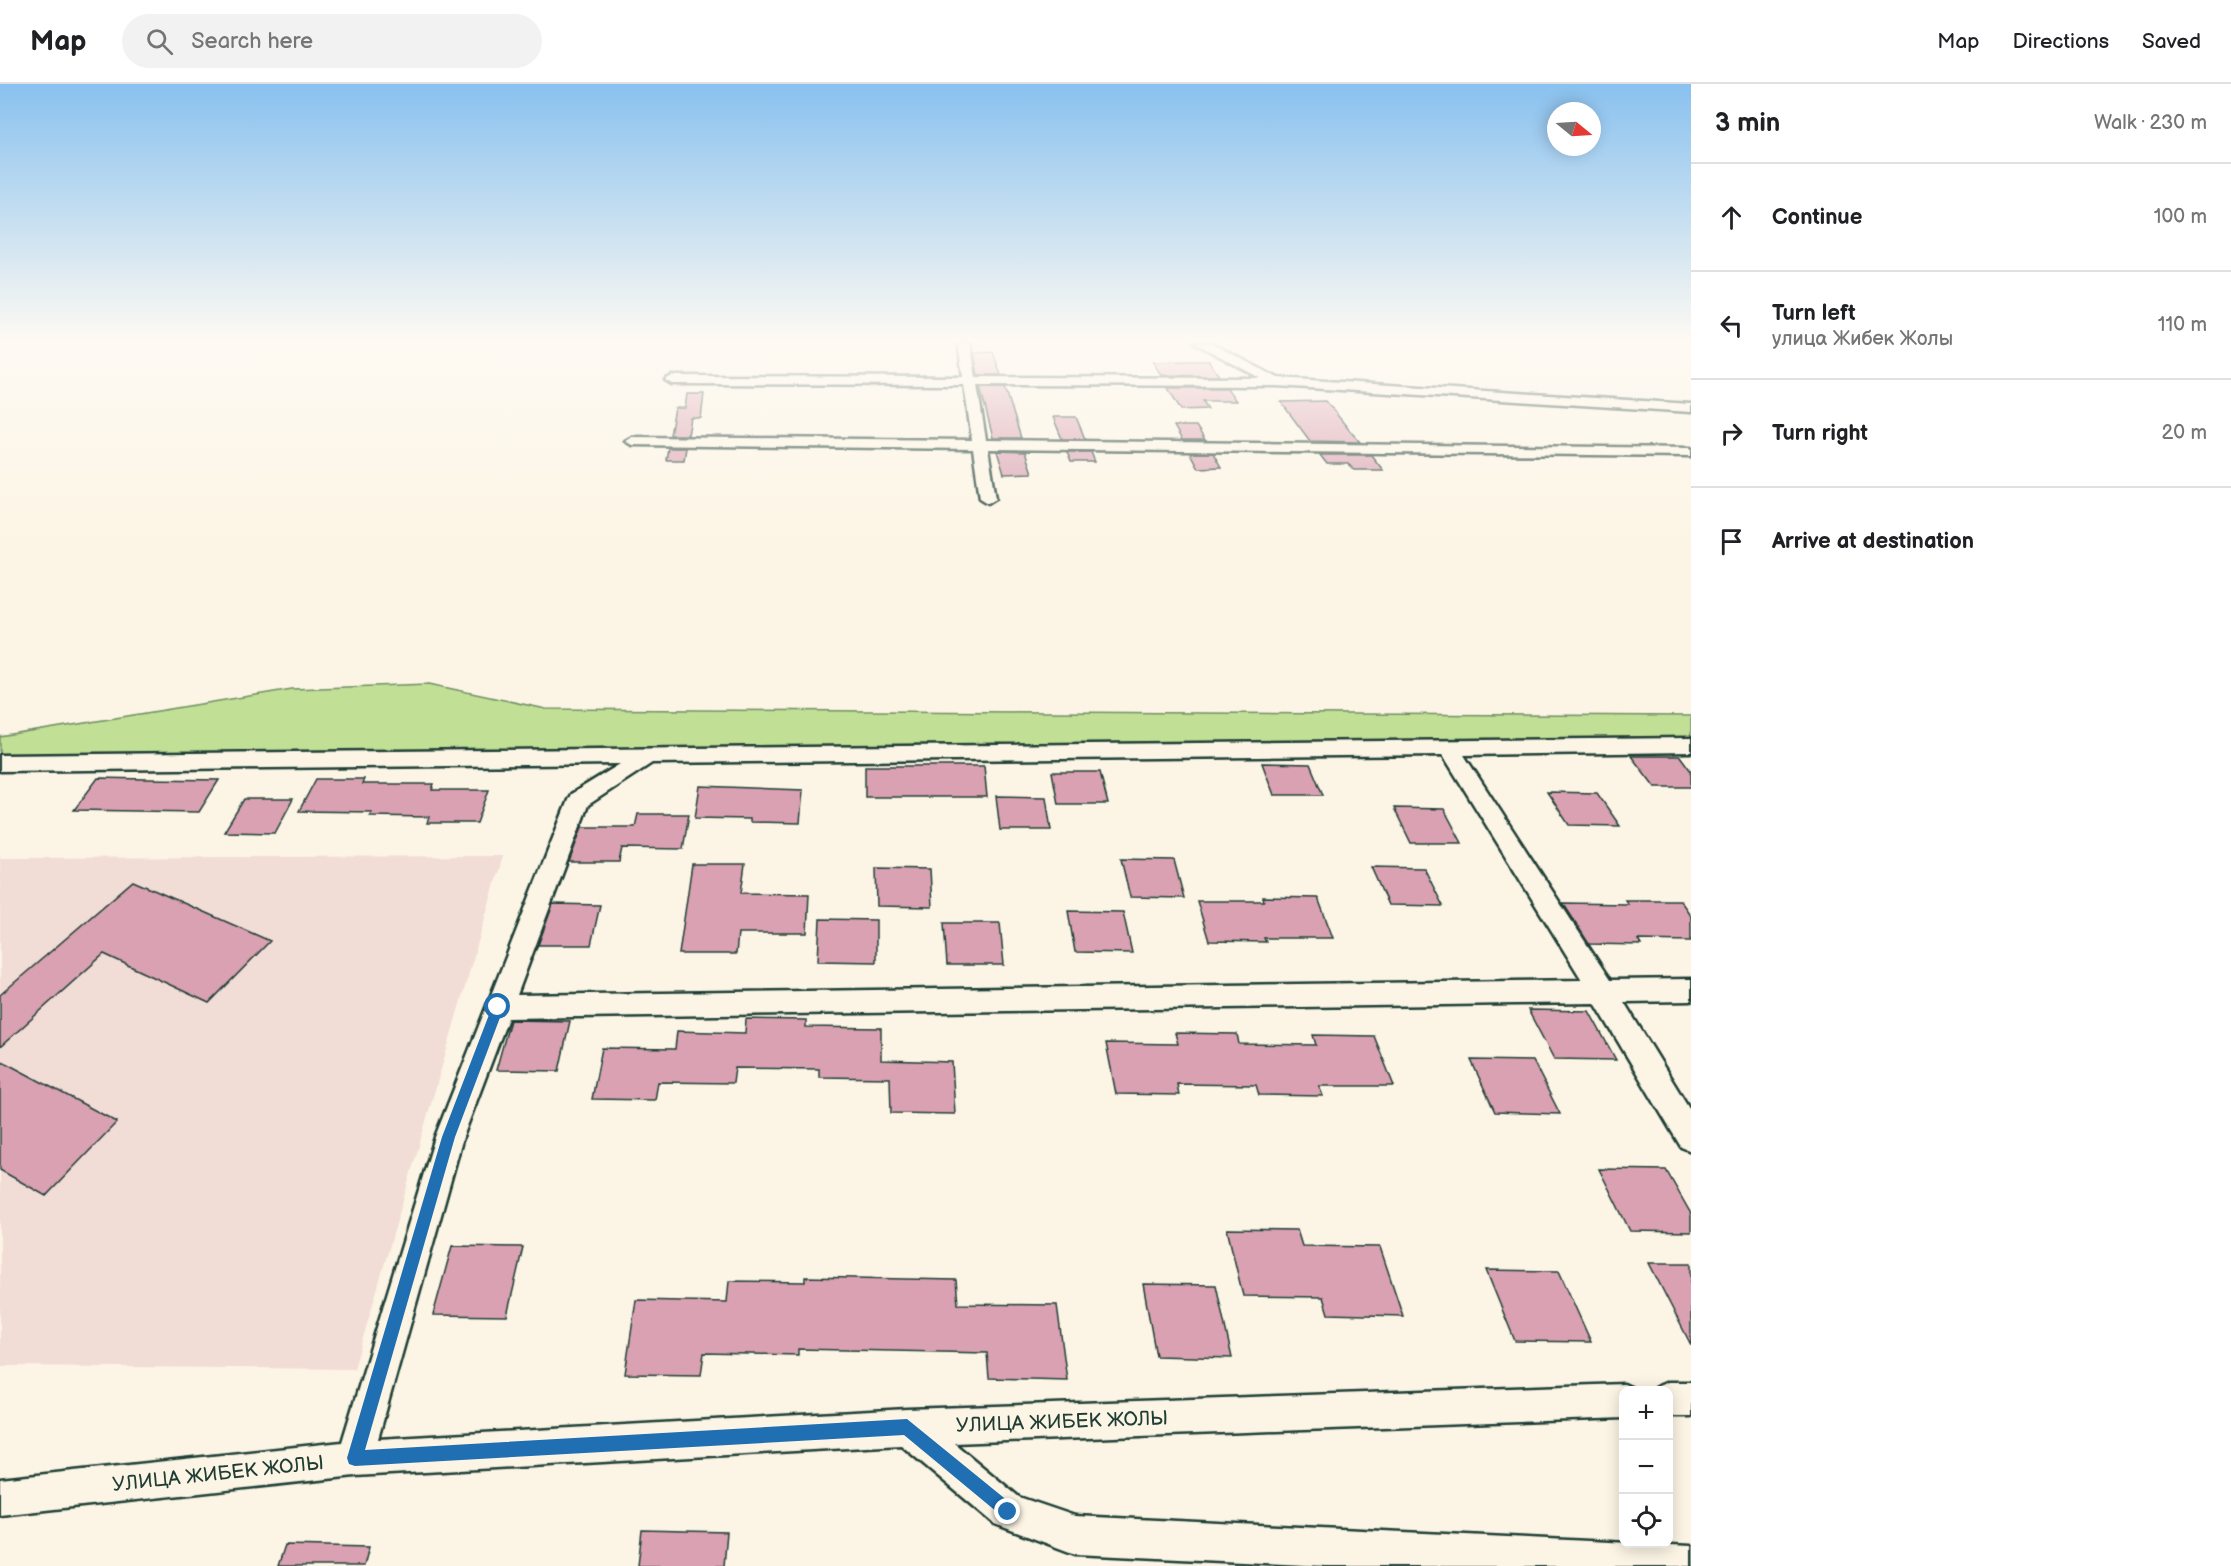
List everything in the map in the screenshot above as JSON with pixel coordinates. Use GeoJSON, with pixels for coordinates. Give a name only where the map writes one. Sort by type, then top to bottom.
{"type":"FeatureCollection","features":[{"type":"Feature","properties":{"kind":"street"},"geometry":{"type":"LineString","coordinates":[[975,412],[988,498]]}},
{"type":"Feature","properties":{"kind":"street"},"geometry":{"type":"LineString","coordinates":[[632,441],[1691,452]]}},
{"type":"Feature","properties":{"kind":"street"},"geometry":{"type":"LineString","coordinates":[[2,765],[1691,745]]}},
{"type":"Feature","properties":{"kind":"street"},"geometry":{"type":"LineString","coordinates":[[1450,748],[1691,1137]]}},
{"type":"Feature","properties":{"kind":"street"},"geometry":{"type":"LineString","coordinates":[[355,1458],[449,1137],[579,800],[648,756]]}},
{"type":"Feature","properties":{"kind":"street"},"geometry":{"type":"LineString","coordinates":[[498,1007],[1691,990]]}},
{"type":"Feature","properties":{"kind":"street"},"geometry":{"type":"LineString","coordinates":[[1673,1400],[1691,1399]]}},
{"type":"Feature","properties":{"kind":"street","name":"УЛИЦА ЖИБЕК ЖОЛЫ"},"geometry":{"type":"LineString","coordinates":[[0,1497],[355,1458],[907,1427],[1619,1401]]}},
{"type":"Feature","properties":{"kind":"street"},"geometry":{"type":"LineString","coordinates":[[907,1427],[1008,1512],[1075,1535],[1691,1565]]}},
{"type":"Feature","properties":{"kind":"shaded area"},"geometry":{"type":"Polygon","coordinates":[[[503,856],[354,1369],[0,1366],[0,858],[503,856]]]}},
{"type":"Feature","properties":{"kind":"green space"},"geometry":{"type":"Polygon","coordinates":[[[429,684],[546,709],[1691,716],[1691,744],[0,762],[0,737],[292,689],[429,684]]]}},
{"type":"Feature","properties":{"kind":"building"},"geometry":{"type":"Polygon","coordinates":[[[674,412],[702,412],[701,418],[691,418],[688,435],[670,435],[674,412]]]}},
{"type":"Feature","properties":{"kind":"building"},"geometry":{"type":"Polygon","coordinates":[[[986,412],[1013,412],[1021,438],[993,438],[986,412]]]}},
{"type":"Feature","properties":{"kind":"building"},"geometry":{"type":"Polygon","coordinates":[[[1289,412],[1335,412],[1360,442],[1310,441],[1289,412]]]}},
{"type":"Feature","properties":{"kind":"building"},"geometry":{"type":"Polygon","coordinates":[[[1053,417],[1076,417],[1085,439],[1062,439],[1053,417]]]}},
{"type":"Feature","properties":{"kind":"building"},"geometry":{"type":"Polygon","coordinates":[[[1174,426],[1196,426],[1205,440],[1182,440],[1174,426]]]}},
{"type":"Feature","properties":{"kind":"building"},"geometry":{"type":"Polygon","coordinates":[[[668,448],[686,448],[684,460],[666,460],[668,448]]]}},
{"type":"Feature","properties":{"kind":"building"},"geometry":{"type":"Polygon","coordinates":[[[997,451],[1025,452],[1032,473],[1004,474],[997,451]]]}},
{"type":"Feature","properties":{"kind":"building"},"geometry":{"type":"Polygon","coordinates":[[[1067,452],[1091,452],[1095,462],[1071,462],[1067,452]]]}},
{"type":"Feature","properties":{"kind":"building"},"geometry":{"type":"Polygon","coordinates":[[[1190,453],[1213,453],[1221,467],[1198,468],[1190,453]]]}},
{"type":"Feature","properties":{"kind":"building"},"geometry":{"type":"Polygon","coordinates":[[[1320,455],[1371,455],[1383,470],[1354,470],[1348,464],[1327,464],[1320,455]]]}},
{"type":"Feature","properties":{"kind":"building"},"geometry":{"type":"Polygon","coordinates":[[[1631,756],[1680,756],[1691,771],[1691,787],[1655,787],[1631,756]]]}},
{"type":"Feature","properties":{"kind":"building"},"geometry":{"type":"Polygon","coordinates":[[[1262,763],[1310,764],[1323,795],[1274,795],[1262,763]]]}},
{"type":"Feature","properties":{"kind":"building"},"geometry":{"type":"Polygon","coordinates":[[[865,766],[984,766],[987,797],[865,797],[865,766]]]}},
{"type":"Feature","properties":{"kind":"building"},"geometry":{"type":"Polygon","coordinates":[[[1052,772],[1100,772],[1108,804],[1058,804],[1052,772]]]}},
{"type":"Feature","properties":{"kind":"building"},"geometry":{"type":"Polygon","coordinates":[[[98,778],[219,780],[199,812],[74,810],[98,778]]]}},
{"type":"Feature","properties":{"kind":"building"},"geometry":{"type":"Polygon","coordinates":[[[316,779],[364,779],[362,784],[434,784],[432,790],[489,790],[477,823],[427,823],[429,817],[370,816],[372,812],[299,811],[316,779]]]}},
{"type":"Feature","properties":{"kind":"building"},"geometry":{"type":"Polygon","coordinates":[[[700,786],[803,790],[800,823],[695,818],[700,786]]]}},
{"type":"Feature","properties":{"kind":"building"},"geometry":{"type":"Polygon","coordinates":[[[1547,792],[1597,793],[1620,826],[1569,825],[1547,792]]]}},
{"type":"Feature","properties":{"kind":"building"},"geometry":{"type":"Polygon","coordinates":[[[996,796],[1046,797],[1051,830],[1000,830],[996,796]]]}},
{"type":"Feature","properties":{"kind":"building"},"geometry":{"type":"Polygon","coordinates":[[[244,799],[293,799],[275,833],[224,832],[244,799]]]}},
{"type":"Feature","properties":{"kind":"building"},"geometry":{"type":"Polygon","coordinates":[[[1394,808],[1444,809],[1462,843],[1411,843],[1394,808]]]}},
{"type":"Feature","properties":{"kind":"building"},"geometry":{"type":"Polygon","coordinates":[[[638,814],[689,814],[683,849],[622,848],[619,862],[569,862],[582,827],[635,827],[638,814]]]}},
{"type":"Feature","properties":{"kind":"building"},"geometry":{"type":"Polygon","coordinates":[[[1121,859],[1174,860],[1184,898],[1130,897],[1121,859]]]}},
{"type":"Feature","properties":{"kind":"building"},"geometry":{"type":"Polygon","coordinates":[[[692,864],[745,864],[741,893],[809,894],[807,933],[738,933],[736,954],[679,954],[692,864]]]}},
{"type":"Feature","properties":{"kind":"building"},"geometry":{"type":"Polygon","coordinates":[[[1371,867],[1424,868],[1443,906],[1388,905],[1371,867]]]}},
{"type":"Feature","properties":{"kind":"building"},"geometry":{"type":"Polygon","coordinates":[[[876,868],[930,869],[932,907],[877,906],[876,868]]]}},
{"type":"Feature","properties":{"kind":"building"},"geometry":{"type":"Polygon","coordinates":[[[133,881],[270,941],[209,1003],[104,954],[0,1047],[0,995],[133,881]]]}},
{"type":"Feature","properties":{"kind":"building"},"geometry":{"type":"Polygon","coordinates":[[[1263,897],[1318,898],[1333,938],[1264,938],[1266,942],[1209,941],[1197,901],[1264,901],[1263,897]]]}},
{"type":"Feature","properties":{"kind":"building"},"geometry":{"type":"Polygon","coordinates":[[[1625,900],[1680,900],[1691,916],[1691,941],[1638,940],[1641,945],[1589,944],[1563,903],[1628,904],[1625,900]]]}},
{"type":"Feature","properties":{"kind":"building"},"geometry":{"type":"Polygon","coordinates":[[[553,904],[600,905],[591,945],[538,945],[553,904]]]}},
{"type":"Feature","properties":{"kind":"building"},"geometry":{"type":"Polygon","coordinates":[[[1068,911],[1123,912],[1132,953],[1075,952],[1068,911]]]}},
{"type":"Feature","properties":{"kind":"building"},"geometry":{"type":"Polygon","coordinates":[[[820,919],[876,920],[876,962],[818,961],[820,919]]]}},
{"type":"Feature","properties":{"kind":"building"},"geometry":{"type":"Polygon","coordinates":[[[944,923],[1000,923],[1004,965],[947,965],[944,923]]]}},
{"type":"Feature","properties":{"kind":"building"},"geometry":{"type":"Polygon","coordinates":[[[1528,1010],[1589,1011],[1616,1060],[1554,1059],[1528,1010]]]}},
{"type":"Feature","properties":{"kind":"building"},"geometry":{"type":"Polygon","coordinates":[[[746,1019],[806,1020],[806,1027],[881,1028],[881,1060],[952,1062],[955,1114],[891,1113],[890,1078],[819,1077],[819,1069],[735,1068],[733,1083],[658,1082],[655,1100],[592,1099],[602,1048],[675,1049],[677,1031],[745,1033],[746,1019]]]}},
{"type":"Feature","properties":{"kind":"building"},"geometry":{"type":"Polygon","coordinates":[[[510,1020],[570,1021],[559,1071],[496,1070],[510,1020]]]}},
{"type":"Feature","properties":{"kind":"building"},"geometry":{"type":"Polygon","coordinates":[[[1175,1033],[1237,1034],[1239,1044],[1316,1045],[1313,1035],[1374,1036],[1394,1086],[1319,1086],[1323,1096],[1259,1095],[1256,1085],[1177,1084],[1179,1095],[1116,1094],[1106,1043],[1178,1044],[1175,1033]]]}},
{"type":"Feature","properties":{"kind":"building"},"geometry":{"type":"Polygon","coordinates":[[[0,1060],[117,1122],[46,1196],[0,1170],[0,1060]]]}},
{"type":"Feature","properties":{"kind":"building"},"geometry":{"type":"Polygon","coordinates":[[[1471,1060],[1533,1061],[1560,1114],[1495,1112],[1471,1060]]]}},
{"type":"Feature","properties":{"kind":"building"},"geometry":{"type":"Polygon","coordinates":[[[1599,1169],[1666,1170],[1691,1214],[1691,1232],[1630,1231],[1599,1169]]]}},
{"type":"Feature","properties":{"kind":"building"},"geometry":{"type":"Polygon","coordinates":[[[1227,1229],[1297,1230],[1302,1246],[1380,1247],[1403,1316],[1328,1314],[1323,1297],[1243,1296],[1227,1229]]]}},
{"type":"Feature","properties":{"kind":"building"},"geometry":{"type":"Polygon","coordinates":[[[452,1246],[523,1247],[507,1316],[433,1315],[452,1246]]]}},
{"type":"Feature","properties":{"kind":"building"},"geometry":{"type":"Polygon","coordinates":[[[1649,1263],[1691,1263],[1691,1345],[1649,1263]]]}},
{"type":"Feature","properties":{"kind":"building"},"geometry":{"type":"Polygon","coordinates":[[[1486,1270],[1559,1271],[1591,1342],[1515,1341],[1486,1270]]]}},
{"type":"Feature","properties":{"kind":"building"},"geometry":{"type":"Polygon","coordinates":[[[805,1277],[956,1280],[958,1304],[1057,1305],[1067,1380],[989,1378],[987,1353],[798,1349],[798,1355],[704,1353],[701,1375],[625,1374],[636,1300],[727,1302],[729,1281],[805,1282],[805,1277]]]}},
{"type":"Feature","properties":{"kind":"building"},"geometry":{"type":"Polygon","coordinates":[[[1143,1284],[1216,1285],[1232,1358],[1156,1356],[1143,1284]]]}},
{"type":"Feature","properties":{"kind":"building"},"geometry":{"type":"Polygon","coordinates":[[[642,1530],[727,1532],[724,1566],[638,1566],[642,1530]]]}},
{"type":"Feature","properties":{"kind":"building"},"geometry":{"type":"Polygon","coordinates":[[[285,1545],[369,1547],[364,1566],[278,1566],[285,1545]]]}},
{"type":"Feature","properties":{"kind":"route"},"geometry":{"type":"LineString","coordinates":[[498,1007],[449,1137],[355,1458],[907,1427],[1008,1512]]}}]}
